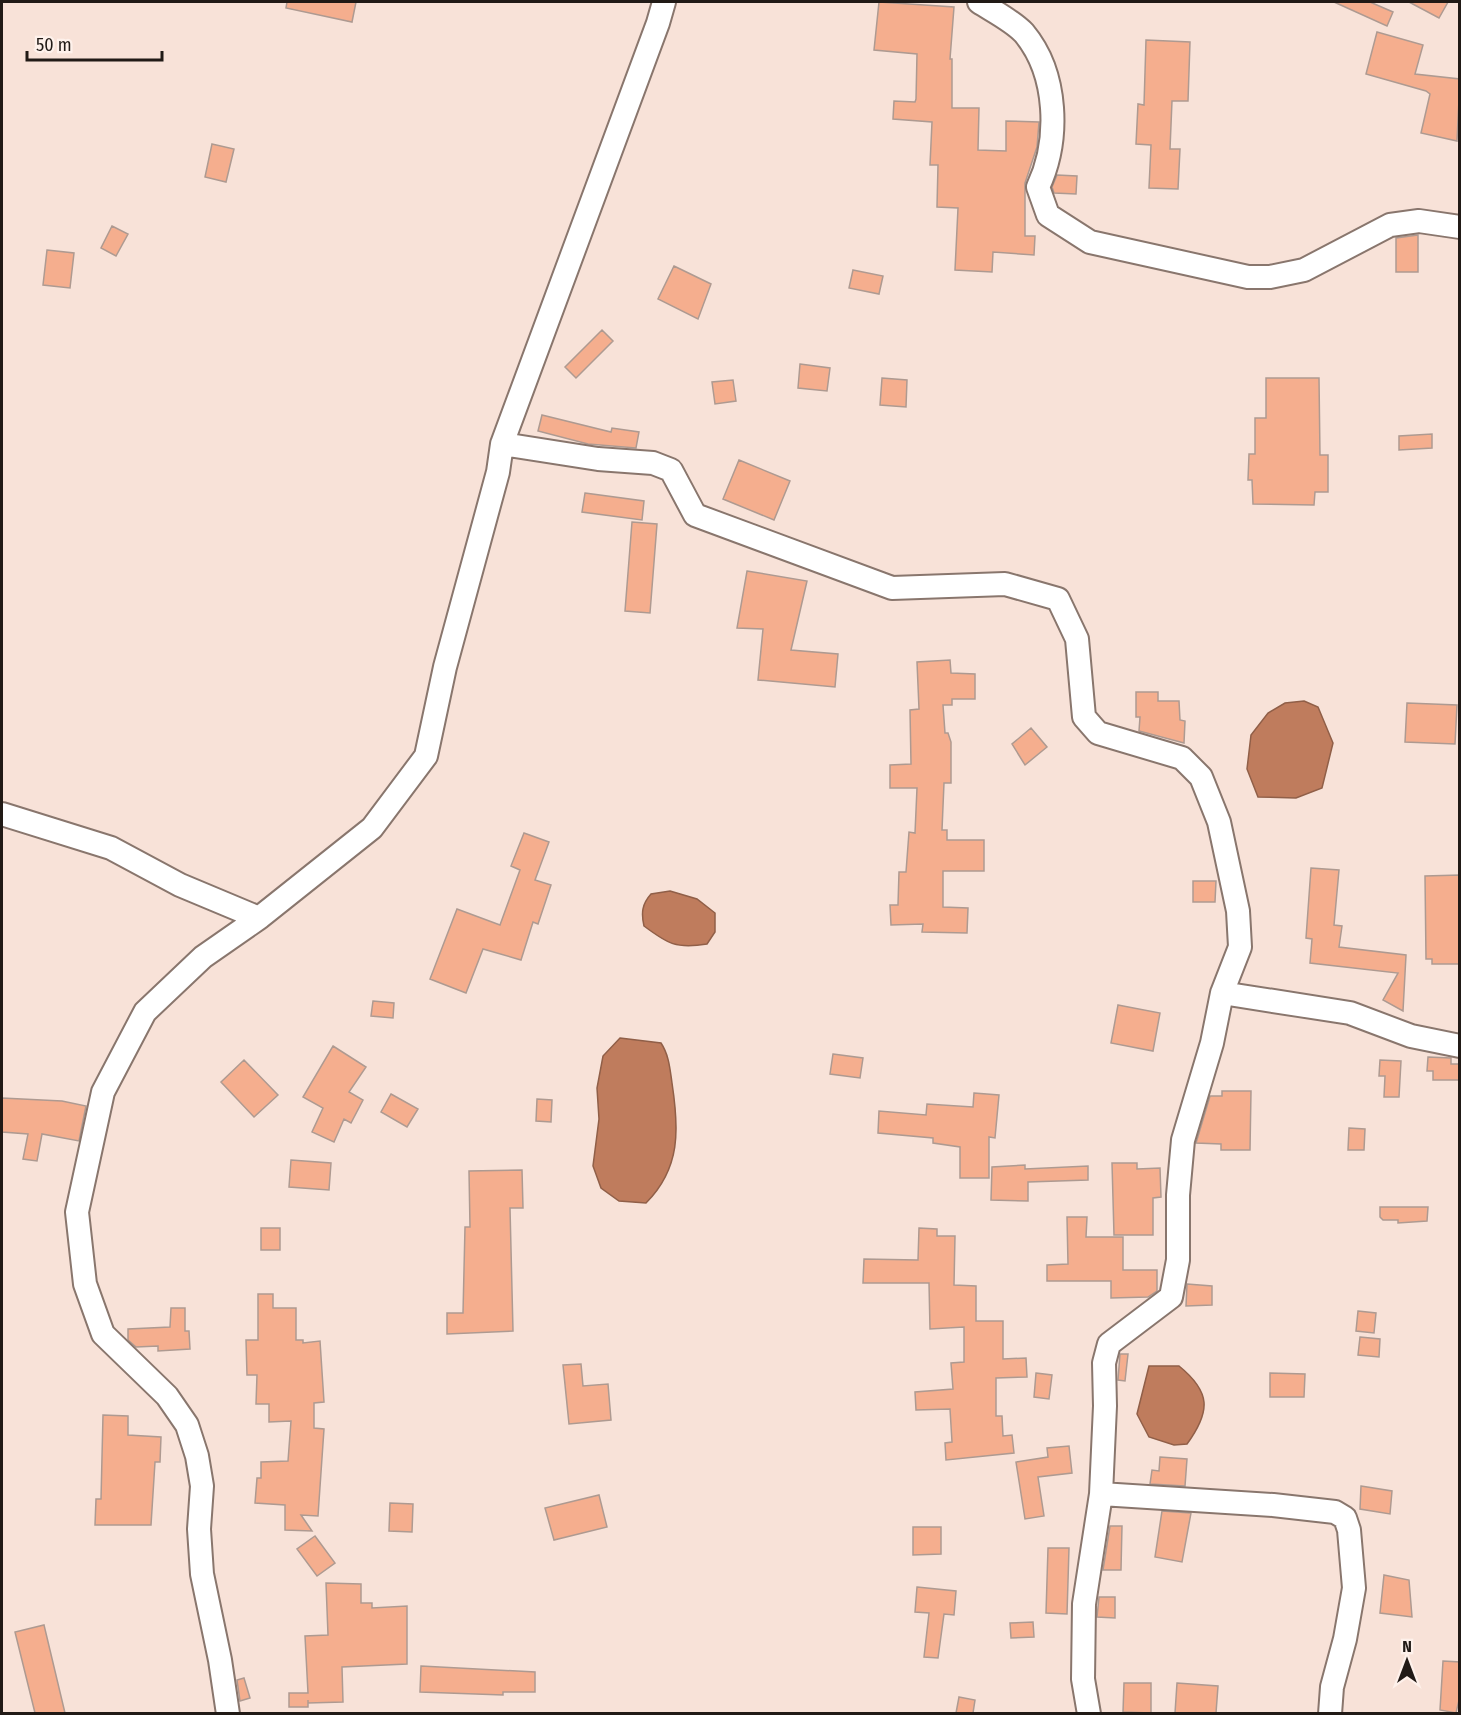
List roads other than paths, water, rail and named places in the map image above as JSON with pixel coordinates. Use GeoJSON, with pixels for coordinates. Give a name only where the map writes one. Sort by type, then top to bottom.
{"type":"FeatureCollection","features":[{"type":"Feature","properties":{"kind":"street"},"geometry":{"type":"LineString","coordinates":[[228,1713],[220,1660],[202,1574],[199,1529],[202,1486],[187,1425],[167,1396],[102,1334],[85,1284],[77,1212],[102,1092],[145,1012],[203,957],[259,918],[372,828],[426,756],[445,667],[498,472],[502,444],[664,2]]}},
{"type":"Feature","properties":{"kind":"street"},"geometry":{"type":"LineString","coordinates":[[979,2],[1023,32],[1042,61],[1050,92],[1051,130],[1048,165],[1038,187],[1048,215],[1090,242],[1248,277],[1270,277],[1304,270],[1390,225],[1419,221],[1460,227]]}},
{"type":"Feature","properties":{"kind":"street"},"geometry":{"type":"LineString","coordinates":[[502,444],[598,459],[653,463],[671,470],[695,515],[892,588],[1005,584],[1058,598],[1077,639],[1084,717],[1098,732],[1182,758],[1201,777],[1219,822],[1238,911],[1240,947],[1222,993],[1212,1043],[1183,1140],[1178,1195],[1178,1260],[1171,1297],[1109,1344],[1104,1363],[1105,1406],[1101,1494],[1084,1604],[1083,1679],[1089,1713]]}},
{"type":"Feature","properties":{"kind":"street"},"geometry":{"type":"LineString","coordinates":[[2,814],[111,848],[180,885],[259,918]]}},
{"type":"Feature","properties":{"kind":"street"},"geometry":{"type":"LineString","coordinates":[[1222,993],[1350,1013],[1411,1036],[1460,1046]]}},
{"type":"Feature","properties":{"kind":"street"},"geometry":{"type":"LineString","coordinates":[[1101,1494],[1217,1504],[1274,1506],[1335,1512],[1345,1518],[1350,1530],[1354,1588],[1345,1639],[1332,1687],[1330,1713]]}}]}
